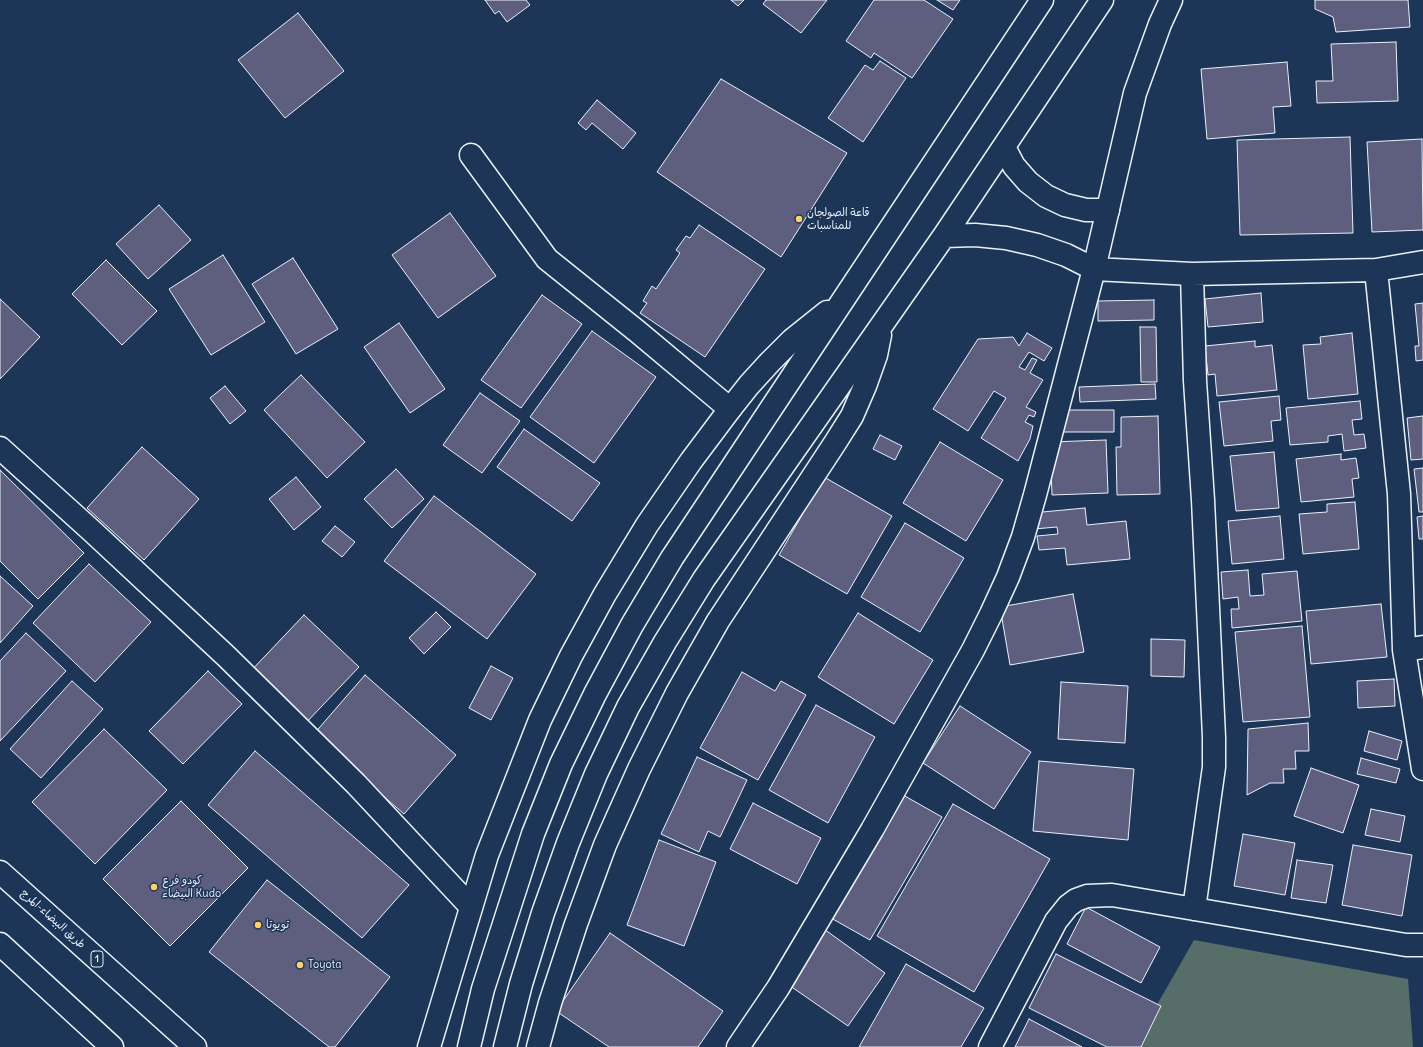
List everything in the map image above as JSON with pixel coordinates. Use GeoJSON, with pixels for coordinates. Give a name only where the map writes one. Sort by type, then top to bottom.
{"type":"FeatureCollection","features":[{"type":"Feature","properties":{"kind":"main road"},"geometry":{"type":"LineString","coordinates":[[469,1047],[483,990],[533,834],[562,764],[595,694],[632,625],[672,558],[1042,0]]}},
{"type":"Feature","properties":{"kind":"main road"},"geometry":{"type":"LineString","coordinates":[[505,1047],[521,984],[543,913],[568,843],[593,781],[628,707],[664,642],[704,579],[944,236],[1102,0]]}},
{"type":"Feature","properties":{"kind":"main road"},"geometry":{"type":"LineString","coordinates":[[738,1047],[778,988],[872,830],[992,614],[1008,578],[1023,537],[1094,269],[1135,93],[1160,24],[1172,0]]}},
{"type":"Feature","properties":{"kind":"main road"},"geometry":{"type":"LineString","coordinates":[[1004,147],[1014,166],[1028,182],[1046,196],[1065,205],[1086,210],[1108,210]]}},
{"type":"Feature","properties":{"kind":"main road"},"geometry":{"type":"LineString","coordinates":[[471,155],[547,259],[638,332],[730,409]]}},
{"type":"Feature","properties":{"kind":"main road"},"geometry":{"type":"LineString","coordinates":[[944,236],[975,235],[1006,238],[1037,245],[1066,255],[1094,269],[1192,274],[1376,270],[1423,262]]}},
{"type":"Feature","properties":{"kind":"main road"},"geometry":{"type":"LineString","coordinates":[[1376,270],[1414,648],[1423,769]]}},
{"type":"Feature","properties":{"kind":"main road"},"geometry":{"type":"LineString","coordinates":[[1192,274],[1195,381],[1203,500],[1214,737],[1214,767],[1194,909]]}},
{"type":"Feature","properties":{"kind":"main road"},"geometry":{"type":"LineString","coordinates":[[429,1047],[487,855],[511,791],[540,720],[571,656],[605,594],[647,525],[692,461],[749,385],[792,340],[841,302]]}},
{"type":"Feature","properties":{"kind":"main road"},"geometry":{"type":"LineString","coordinates":[[538,1047],[550,1004],[576,924],[606,845],[639,769],[677,693],[718,621],[852,416],[876,355],[882,323]]}},
{"type":"Feature","properties":{"kind":"main road"},"geometry":{"type":"LineString","coordinates":[[0,448],[226,656],[356,784],[471,907]]}},
{"type":"Feature","properties":{"kind":"main road","name":"طريق البيضاء-المرج"},"geometry":{"type":"LineString","coordinates":[[0,872],[195,1047]]}},
{"type":"Feature","properties":{"kind":"main road"},"geometry":{"type":"LineString","coordinates":[[990,1047],[1056,921],[1068,906],[1076,900],[1087,896],[1112,895],[1406,945],[1423,945]]}},
{"type":"Feature","properties":{"kind":"main road"},"geometry":{"type":"LineString","coordinates":[[0,944],[112,1047]]}},
{"type":"Feature","properties":{"kind":"green space"},"geometry":{"type":"Polygon","coordinates":[[[1194,940],[1408,979],[1413,1047],[1133,1047],[1194,940]]]}},
{"type":"Feature","properties":{"kind":"building"},"geometry":{"type":"Polygon","coordinates":[[[485,0],[526,0],[530,5],[507,22],[499,11],[495,14],[485,0]]]}},
{"type":"Feature","properties":{"kind":"building"},"geometry":{"type":"Polygon","coordinates":[[[731,0],[744,0],[738,6],[731,0]]]}},
{"type":"Feature","properties":{"kind":"building"},"geometry":{"type":"Polygon","coordinates":[[[766,0],[827,0],[801,33],[763,4],[766,0]]]}},
{"type":"Feature","properties":{"kind":"building"},"geometry":{"type":"Polygon","coordinates":[[[874,0],[924,0],[953,19],[912,78],[874,53],[871,58],[846,41],[874,0]]]}},
{"type":"Feature","properties":{"kind":"building"},"geometry":{"type":"Polygon","coordinates":[[[937,0],[960,0],[953,10],[937,0]]]}},
{"type":"Feature","properties":{"kind":"building"},"geometry":{"type":"Polygon","coordinates":[[[1315,0],[1408,0],[1410,27],[1336,32],[1333,17],[1315,9],[1315,0]]]}},
{"type":"Feature","properties":{"kind":"building"},"geometry":{"type":"Polygon","coordinates":[[[298,13],[344,71],[285,118],[238,60],[298,13]]]}},
{"type":"Feature","properties":{"kind":"building"},"geometry":{"type":"Polygon","coordinates":[[[1396,42],[1398,101],[1317,103],[1316,81],[1333,81],[1331,44],[1396,42]]]}},
{"type":"Feature","properties":{"kind":"building"},"geometry":{"type":"Polygon","coordinates":[[[880,61],[906,78],[863,142],[828,118],[865,65],[873,70],[880,61]]]}},
{"type":"Feature","properties":{"kind":"building"},"geometry":{"type":"Polygon","coordinates":[[[1287,62],[1291,106],[1273,107],[1275,133],[1207,139],[1201,69],[1287,62]]]}},
{"type":"Feature","properties":{"kind":"building"},"geometry":{"type":"Polygon","coordinates":[[[721,79],[847,153],[781,257],[657,172],[721,79]]]}},
{"type":"Feature","properties":{"kind":"building"},"geometry":{"type":"Polygon","coordinates":[[[597,100],[636,133],[623,149],[592,123],[586,130],[578,123],[597,100]]]}},
{"type":"Feature","properties":{"kind":"building"},"geometry":{"type":"Polygon","coordinates":[[[1350,137],[1353,233],[1240,235],[1237,140],[1350,137]]]}},
{"type":"Feature","properties":{"kind":"building"},"geometry":{"type":"Polygon","coordinates":[[[1422,139],[1423,230],[1372,232],[1367,142],[1422,139]]]}},
{"type":"Feature","properties":{"kind":"building"},"geometry":{"type":"Polygon","coordinates":[[[159,205],[191,240],[148,279],[116,244],[159,205]]]}},
{"type":"Feature","properties":{"kind":"building"},"geometry":{"type":"Polygon","coordinates":[[[450,213],[496,276],[438,318],[392,255],[450,213]]]}},
{"type":"Feature","properties":{"kind":"building"},"geometry":{"type":"Polygon","coordinates":[[[699,225],[765,269],[705,357],[640,313],[647,303],[643,301],[652,286],[656,289],[680,253],[676,250],[686,236],[690,238],[699,225]]]}},
{"type":"Feature","properties":{"kind":"building"},"geometry":{"type":"Polygon","coordinates":[[[223,255],[265,322],[211,355],[169,289],[223,255]]]}},
{"type":"Feature","properties":{"kind":"building"},"geometry":{"type":"Polygon","coordinates":[[[293,258],[338,329],[296,354],[252,284],[293,258]]]}},
{"type":"Feature","properties":{"kind":"building"},"geometry":{"type":"Polygon","coordinates":[[[106,260],[157,311],[122,345],[72,294],[106,260]]]}},
{"type":"Feature","properties":{"kind":"building"},"geometry":{"type":"Polygon","coordinates":[[[1261,293],[1263,322],[1208,327],[1205,299],[1261,293]]]}},
{"type":"Feature","properties":{"kind":"building"},"geometry":{"type":"Polygon","coordinates":[[[542,295],[582,324],[521,408],[481,380],[542,295]]]}},
{"type":"Feature","properties":{"kind":"building"},"geometry":{"type":"Polygon","coordinates":[[[0,299],[40,337],[0,379],[0,299]]]}},
{"type":"Feature","properties":{"kind":"building"},"geometry":{"type":"Polygon","coordinates":[[[1154,300],[1154,320],[1098,321],[1098,301],[1154,300]]]}},
{"type":"Feature","properties":{"kind":"building"},"geometry":{"type":"Polygon","coordinates":[[[1423,303],[1423,360],[1416,361],[1415,346],[1419,346],[1415,304],[1423,303]]]}},
{"type":"Feature","properties":{"kind":"building"},"geometry":{"type":"Polygon","coordinates":[[[399,323],[445,389],[410,413],[364,347],[399,323]]]}},
{"type":"Feature","properties":{"kind":"building"},"geometry":{"type":"Polygon","coordinates":[[[1140,327],[1156,327],[1157,382],[1141,382],[1140,327]]]}},
{"type":"Feature","properties":{"kind":"building"},"geometry":{"type":"Polygon","coordinates":[[[592,331],[656,377],[594,463],[530,417],[592,331]]]}},
{"type":"Feature","properties":{"kind":"building"},"geometry":{"type":"Polygon","coordinates":[[[1027,333],[1052,348],[1044,361],[1029,352],[1019,367],[1025,370],[1032,358],[1037,360],[1030,373],[1043,380],[1026,407],[1036,412],[1034,417],[1029,415],[1025,422],[1033,426],[1030,439],[1018,461],[981,438],[1006,398],[994,391],[968,431],[933,409],[978,339],[1013,337],[1019,346],[1027,333]]]}},
{"type":"Feature","properties":{"kind":"building"},"geometry":{"type":"Polygon","coordinates":[[[1352,333],[1358,394],[1308,399],[1303,345],[1321,344],[1320,337],[1352,333]]]}},
{"type":"Feature","properties":{"kind":"building"},"geometry":{"type":"Polygon","coordinates":[[[1255,341],[1255,347],[1272,345],[1277,390],[1217,396],[1215,374],[1208,375],[1205,346],[1255,341]]]}},
{"type":"Feature","properties":{"kind":"building"},"geometry":{"type":"Polygon","coordinates":[[[301,375],[365,442],[327,478],[264,410],[301,375]]]}},
{"type":"Feature","properties":{"kind":"building"},"geometry":{"type":"Polygon","coordinates":[[[1155,384],[1156,399],[1080,402],[1079,387],[1155,384]]]}},
{"type":"Feature","properties":{"kind":"building"},"geometry":{"type":"Polygon","coordinates":[[[225,386],[246,411],[230,424],[210,398],[225,386]]]}},
{"type":"Feature","properties":{"kind":"building"},"geometry":{"type":"Polygon","coordinates":[[[480,393],[520,421],[482,473],[443,445],[480,393]]]}},
{"type":"Feature","properties":{"kind":"building"},"geometry":{"type":"Polygon","coordinates":[[[1279,396],[1281,420],[1271,421],[1273,441],[1224,446],[1219,402],[1279,396]]]}},
{"type":"Feature","properties":{"kind":"building"},"geometry":{"type":"Polygon","coordinates":[[[1360,401],[1362,419],[1352,420],[1354,435],[1364,434],[1366,448],[1344,451],[1342,434],[1328,436],[1328,442],[1290,445],[1286,408],[1360,401]]]}},
{"type":"Feature","properties":{"kind":"building"},"geometry":{"type":"Polygon","coordinates":[[[1060,410],[1114,410],[1114,432],[1060,432],[1060,410]]]}},
{"type":"Feature","properties":{"kind":"building"},"geometry":{"type":"Polygon","coordinates":[[[1158,416],[1160,494],[1117,495],[1116,447],[1121,447],[1121,417],[1158,416]]]}},
{"type":"Feature","properties":{"kind":"building"},"geometry":{"type":"Polygon","coordinates":[[[1423,416],[1423,459],[1411,460],[1407,418],[1423,416]]]}},
{"type":"Feature","properties":{"kind":"building"},"geometry":{"type":"Polygon","coordinates":[[[524,429],[600,483],[572,521],[497,467],[524,429]]]}},
{"type":"Feature","properties":{"kind":"building"},"geometry":{"type":"Polygon","coordinates":[[[880,435],[902,446],[895,460],[873,449],[880,435]]]}},
{"type":"Feature","properties":{"kind":"building"},"geometry":{"type":"Polygon","coordinates":[[[1106,440],[1108,493],[1052,495],[1050,442],[1106,440]]]}},
{"type":"Feature","properties":{"kind":"building"},"geometry":{"type":"Polygon","coordinates":[[[940,442],[1003,480],[966,541],[903,503],[940,442]]]}},
{"type":"Feature","properties":{"kind":"building"},"geometry":{"type":"Polygon","coordinates":[[[142,447],[199,499],[144,560],[87,508],[142,447]]]}},
{"type":"Feature","properties":{"kind":"building"},"geometry":{"type":"Polygon","coordinates":[[[1274,452],[1279,508],[1236,511],[1230,456],[1274,452]]]}},
{"type":"Feature","properties":{"kind":"building"},"geometry":{"type":"Polygon","coordinates":[[[1341,454],[1341,460],[1356,458],[1359,478],[1352,479],[1354,497],[1301,502],[1296,459],[1341,454]]]}},
{"type":"Feature","properties":{"kind":"building"},"geometry":{"type":"Polygon","coordinates":[[[1423,468],[1423,512],[1419,512],[1414,469],[1423,468]]]}},
{"type":"Feature","properties":{"kind":"building"},"geometry":{"type":"Polygon","coordinates":[[[396,469],[424,499],[392,528],[364,499],[396,469]]]}},
{"type":"Feature","properties":{"kind":"building"},"geometry":{"type":"Polygon","coordinates":[[[0,470],[84,553],[38,599],[0,561],[0,470]]]}},
{"type":"Feature","properties":{"kind":"building"},"geometry":{"type":"Polygon","coordinates":[[[296,477],[321,507],[294,530],[269,499],[296,477]]]}},
{"type":"Feature","properties":{"kind":"building"},"geometry":{"type":"Polygon","coordinates":[[[824,477],[892,516],[847,594],[779,555],[824,477]]]}},
{"type":"Feature","properties":{"kind":"building"},"geometry":{"type":"Polygon","coordinates":[[[434,496],[536,574],[487,639],[384,561],[434,496]]]}},
{"type":"Feature","properties":{"kind":"building"},"geometry":{"type":"Polygon","coordinates":[[[1355,502],[1359,549],[1303,554],[1299,514],[1327,512],[1327,504],[1355,502]]]}},
{"type":"Feature","properties":{"kind":"building"},"geometry":{"type":"Polygon","coordinates":[[[1085,508],[1087,525],[1126,521],[1130,559],[1067,565],[1065,548],[1039,550],[1037,536],[1058,534],[1057,527],[1034,529],[1032,513],[1085,508]]]}},
{"type":"Feature","properties":{"kind":"building"},"geometry":{"type":"Polygon","coordinates":[[[1280,516],[1284,559],[1232,564],[1228,521],[1280,516]]]}},
{"type":"Feature","properties":{"kind":"building"},"geometry":{"type":"Polygon","coordinates":[[[1423,516],[1423,539],[1419,539],[1417,517],[1423,516]]]}},
{"type":"Feature","properties":{"kind":"building"},"geometry":{"type":"Polygon","coordinates":[[[905,523],[964,558],[920,632],[861,597],[905,523]]]}},
{"type":"Feature","properties":{"kind":"building"},"geometry":{"type":"Polygon","coordinates":[[[335,526],[355,542],[342,557],[322,541],[335,526]]]}},
{"type":"Feature","properties":{"kind":"building"},"geometry":{"type":"Polygon","coordinates":[[[89,564],[151,622],[95,682],[33,623],[89,564]]]}},
{"type":"Feature","properties":{"kind":"building"},"geometry":{"type":"Polygon","coordinates":[[[1248,570],[1250,596],[1264,595],[1262,574],[1297,571],[1302,621],[1232,628],[1231,609],[1239,609],[1238,597],[1223,599],[1221,572],[1248,570]]]}},
{"type":"Feature","properties":{"kind":"building"},"geometry":{"type":"Polygon","coordinates":[[[0,576],[33,606],[0,643],[0,576]]]}},
{"type":"Feature","properties":{"kind":"building"},"geometry":{"type":"Polygon","coordinates":[[[1073,594],[1084,652],[1010,665],[1000,607],[1073,594]]]}},
{"type":"Feature","properties":{"kind":"building"},"geometry":{"type":"Polygon","coordinates":[[[1381,604],[1387,657],[1311,664],[1306,611],[1381,604]]]}},
{"type":"Feature","properties":{"kind":"building"},"geometry":{"type":"Polygon","coordinates":[[[436,612],[451,627],[424,654],[409,638],[436,612]]]}},
{"type":"Feature","properties":{"kind":"building"},"geometry":{"type":"Polygon","coordinates":[[[858,613],[933,660],[894,724],[818,677],[858,613]]]}},
{"type":"Feature","properties":{"kind":"building"},"geometry":{"type":"Polygon","coordinates":[[[304,615],[359,667],[303,726],[248,674],[304,615]]]}},
{"type":"Feature","properties":{"kind":"building"},"geometry":{"type":"Polygon","coordinates":[[[1302,626],[1310,717],[1243,722],[1235,632],[1302,626]]]}},
{"type":"Feature","properties":{"kind":"building"},"geometry":{"type":"Polygon","coordinates":[[[26,633],[66,671],[0,741],[0,661],[26,633]]]}},
{"type":"Feature","properties":{"kind":"building"},"geometry":{"type":"Polygon","coordinates":[[[1151,639],[1185,640],[1184,677],[1151,676],[1151,639]]]}},
{"type":"Feature","properties":{"kind":"building"},"geometry":{"type":"Polygon","coordinates":[[[491,666],[513,678],[491,720],[469,708],[491,666]]]}},
{"type":"Feature","properties":{"kind":"building"},"geometry":{"type":"Polygon","coordinates":[[[208,671],[242,704],[183,764],[149,731],[208,671]]]}},
{"type":"Feature","properties":{"kind":"building"},"geometry":{"type":"Polygon","coordinates":[[[742,672],[775,691],[781,681],[806,695],[758,780],[700,748],[742,672]]]}},
{"type":"Feature","properties":{"kind":"building"},"geometry":{"type":"Polygon","coordinates":[[[365,675],[456,755],[404,814],[313,735],[365,675]]]}},
{"type":"Feature","properties":{"kind":"building"},"geometry":{"type":"Polygon","coordinates":[[[1394,679],[1395,706],[1358,708],[1357,681],[1394,679]]]}},
{"type":"Feature","properties":{"kind":"building"},"geometry":{"type":"Polygon","coordinates":[[[72,681],[103,709],[41,778],[10,749],[72,681]]]}},
{"type":"Feature","properties":{"kind":"building"},"geometry":{"type":"Polygon","coordinates":[[[1061,682],[1128,686],[1125,743],[1058,739],[1061,682]]]}},
{"type":"Feature","properties":{"kind":"building"},"geometry":{"type":"Polygon","coordinates":[[[816,705],[875,737],[828,823],[769,790],[816,705]]]}},
{"type":"Feature","properties":{"kind":"building"},"geometry":{"type":"Polygon","coordinates":[[[960,706],[1031,752],[994,809],[923,763],[960,706]]]}},
{"type":"Feature","properties":{"kind":"building"},"geometry":{"type":"Polygon","coordinates":[[[1308,723],[1309,751],[1295,751],[1296,769],[1283,769],[1284,783],[1270,783],[1247,795],[1248,729],[1308,723]]]}},
{"type":"Feature","properties":{"kind":"building"},"geometry":{"type":"Polygon","coordinates":[[[104,729],[167,790],[95,864],[32,802],[104,729]]]}},
{"type":"Feature","properties":{"kind":"building"},"geometry":{"type":"Polygon","coordinates":[[[1369,731],[1402,741],[1397,760],[1364,751],[1369,731]]]}},
{"type":"Feature","properties":{"kind":"building"},"geometry":{"type":"Polygon","coordinates":[[[255,751],[409,885],[362,938],[208,805],[255,751]]]}},
{"type":"Feature","properties":{"kind":"building"},"geometry":{"type":"Polygon","coordinates":[[[697,757],[747,780],[720,837],[708,831],[699,852],[661,834],[697,757]]]}},
{"type":"Feature","properties":{"kind":"building"},"geometry":{"type":"Polygon","coordinates":[[[1361,758],[1400,769],[1396,783],[1357,774],[1361,758]]]}},
{"type":"Feature","properties":{"kind":"building"},"geometry":{"type":"Polygon","coordinates":[[[1039,761],[1134,769],[1128,840],[1033,831],[1039,761]]]}},
{"type":"Feature","properties":{"kind":"building"},"geometry":{"type":"Polygon","coordinates":[[[1311,768],[1359,785],[1343,833],[1294,816],[1311,768]]]}},
{"type":"Feature","properties":{"kind":"building"},"geometry":{"type":"Polygon","coordinates":[[[903,795],[942,817],[870,940],[831,918],[903,795]]]}},
{"type":"Feature","properties":{"kind":"building"},"geometry":{"type":"Polygon","coordinates":[[[181,801],[248,868],[170,946],[103,879],[181,801]]]}},
{"type":"Feature","properties":{"kind":"building"},"geometry":{"type":"Polygon","coordinates":[[[753,803],[821,838],[797,884],[730,849],[753,803]]]}},
{"type":"Feature","properties":{"kind":"building"},"geometry":{"type":"Polygon","coordinates":[[[953,804],[1050,859],[974,992],[877,936],[953,804]]]}},
{"type":"Feature","properties":{"kind":"building"},"geometry":{"type":"Polygon","coordinates":[[[1371,809],[1405,816],[1400,842],[1365,835],[1371,809]]]}},
{"type":"Feature","properties":{"kind":"building"},"geometry":{"type":"Polygon","coordinates":[[[1243,834],[1295,843],[1285,895],[1234,886],[1243,834]]]}},
{"type":"Feature","properties":{"kind":"building"},"geometry":{"type":"Polygon","coordinates":[[[659,840],[716,862],[684,946],[627,925],[659,840]]]}},
{"type":"Feature","properties":{"kind":"building"},"geometry":{"type":"Polygon","coordinates":[[[1353,845],[1412,855],[1402,916],[1342,905],[1353,845]]]}},
{"type":"Feature","properties":{"kind":"building"},"geometry":{"type":"Polygon","coordinates":[[[1297,860],[1333,865],[1326,903],[1291,898],[1297,860]]]}},
{"type":"Feature","properties":{"kind":"building","name":"Toyota"},"geometry":{"type":"Polygon","coordinates":[[[267,880],[390,977],[335,1047],[329,1047],[209,952],[267,880]]]}},
{"type":"Feature","properties":{"kind":"building"},"geometry":{"type":"Polygon","coordinates":[[[1086,907],[1160,947],[1141,983],[1067,944],[1086,907]]]}},
{"type":"Feature","properties":{"kind":"building"},"geometry":{"type":"Polygon","coordinates":[[[824,929],[885,973],[848,1026],[786,983],[824,929]]]}},
{"type":"Feature","properties":{"kind":"building"},"geometry":{"type":"Polygon","coordinates":[[[610,933],[723,1011],[698,1047],[609,1047],[556,1011],[610,933]]]}},
{"type":"Feature","properties":{"kind":"building"},"geometry":{"type":"Polygon","coordinates":[[[1056,954],[1161,1006],[1141,1047],[1107,1047],[1029,1008],[1056,954]]]}},
{"type":"Feature","properties":{"kind":"building"},"geometry":{"type":"Polygon","coordinates":[[[906,964],[984,1008],[961,1047],[859,1047],[906,964]]]}},
{"type":"Feature","properties":{"kind":"building"},"geometry":{"type":"Polygon","coordinates":[[[1029,1019],[1082,1047],[1015,1047],[1029,1019]]]}},
{"type":"Feature","properties":{"kind":"place","name":"قاعة الصولجان للمناسبات"},"geometry":{"type":"Point","coordinates":[799,219]}},
{"type":"Feature","properties":{"kind":"place","name":"كودو فرع البيضاء Kudo"},"geometry":{"type":"Point","coordinates":[154,887]}},
{"type":"Feature","properties":{"kind":"place","name":"تويوتا"},"geometry":{"type":"Point","coordinates":[258,925]}},
{"type":"Feature","properties":{"kind":"place","name":"Toyota"},"geometry":{"type":"Point","coordinates":[300,965]}}]}
